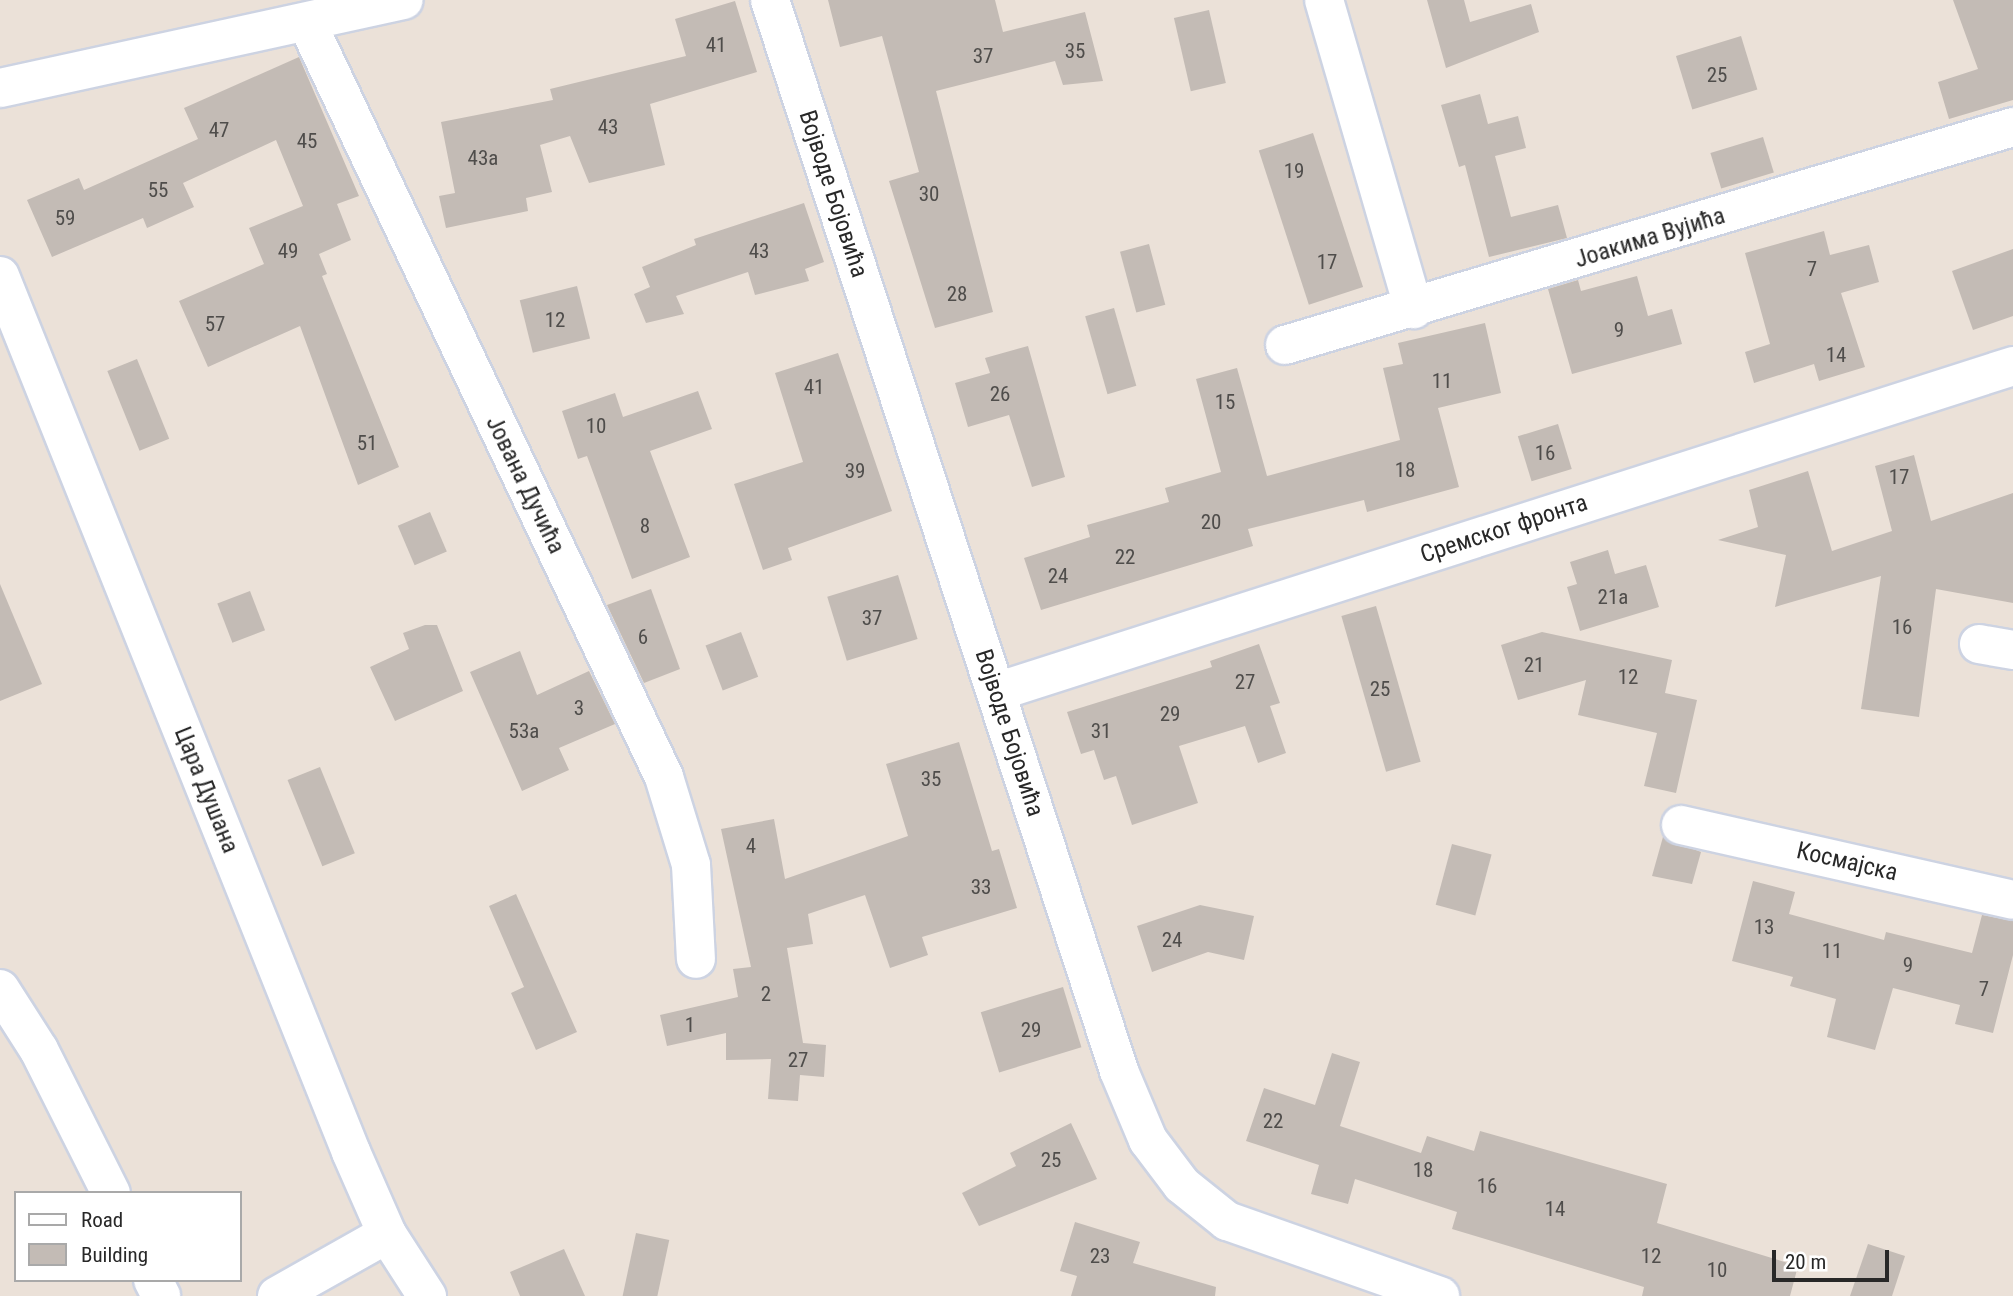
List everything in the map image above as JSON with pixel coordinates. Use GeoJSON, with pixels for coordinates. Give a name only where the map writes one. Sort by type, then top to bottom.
{"type":"FeatureCollection","features":[{"type":"Feature","properties":{"kind":"street"},"geometry":{"type":"LineString","coordinates":[[0,88],[290,17],[404,0]]}},
{"type":"Feature","properties":{"kind":"street","name":"Војводе Бојовића"},"geometry":{"type":"LineString","coordinates":[[770,0],[1119,1071],[1148,1140],[1182,1185],[1227,1221],[1440,1296]]}},
{"type":"Feature","properties":{"kind":"street"},"geometry":{"type":"LineString","coordinates":[[1324,0],[1414,309]]}},
{"type":"Feature","properties":{"kind":"street","name":"Јована Дучића"},"geometry":{"type":"LineString","coordinates":[[290,17],[664,777],[691,865],[696,959]]}},
{"type":"Feature","properties":{"kind":"street","name":"Јоакима Вујића"},"geometry":{"type":"LineString","coordinates":[[1285,345],[1414,309],[2013,127]]}},
{"type":"Feature","properties":{"kind":"street","name":"Цара Душана"},"geometry":{"type":"LineString","coordinates":[[0,276],[387,1234],[427,1296]]}},
{"type":"Feature","properties":{"kind":"street","name":"Сремског фронта"},"geometry":{"type":"LineString","coordinates":[[996,692],[2013,366]]}},
{"type":"Feature","properties":{"kind":"street","name":"Космајска"},"geometry":{"type":"LineString","coordinates":[[1681,825],[2013,900]]}},
{"type":"Feature","properties":{"kind":"street"},"geometry":{"type":"LineString","coordinates":[[0,989],[39,1050],[110,1191]]}},
{"type":"Feature","properties":{"kind":"street"},"geometry":{"type":"LineString","coordinates":[[277,1296],[387,1234]]}},
{"type":"Feature","properties":{"kind":"building"},"geometry":{"type":"Polygon","coordinates":[[[828,0],[995,0],[1003,32],[1085,12],[1103,81],[1063,85],[1055,61],[936,91],[993,312],[935,328],[889,181],[919,172],[882,36],[840,47],[828,0]]]}},
{"type":"Feature","properties":{"kind":"building"},"geometry":{"type":"Polygon","coordinates":[[[1427,0],[1464,0],[1470,22],[1531,4],[1539,32],[1446,68],[1427,0]]]}},
{"type":"Feature","properties":{"kind":"building"},"geometry":{"type":"Polygon","coordinates":[[[1953,0],[2013,0],[2013,100],[1949,119],[1938,82],[1978,69],[1953,0]]]}},
{"type":"Feature","properties":{"kind":"building"},"geometry":{"type":"Polygon","coordinates":[[[735,1],[757,72],[650,104],[665,165],[589,183],[570,136],[540,145],[552,192],[526,198],[528,211],[446,228],[439,196],[455,193],[441,122],[553,100],[550,89],[686,56],[675,19],[735,1]]]}},
{"type":"Feature","properties":{"kind":"building"},"geometry":{"type":"Polygon","coordinates":[[[1209,10],[1226,83],[1191,91],[1174,18],[1209,10]]]}},
{"type":"Feature","properties":{"kind":"building"},"geometry":{"type":"Polygon","coordinates":[[[1741,36],[1757,90],[1692,109],[1676,56],[1741,36]]]}},
{"type":"Feature","properties":{"kind":"building"},"geometry":{"type":"Polygon","coordinates":[[[299,57],[359,196],[337,204],[351,240],[319,254],[327,274],[322,276],[399,467],[358,485],[300,326],[208,367],[179,301],[264,264],[249,228],[303,206],[276,140],[183,183],[194,207],[147,228],[143,218],[52,257],[27,200],[79,178],[84,190],[198,139],[184,108],[299,57]]]}},
{"type":"Feature","properties":{"kind":"building"},"geometry":{"type":"Polygon","coordinates":[[[1480,94],[1488,124],[1518,116],[1526,148],[1495,156],[1511,217],[1558,205],[1567,238],[1489,257],[1465,165],[1459,167],[1441,105],[1480,94]]]}},
{"type":"Feature","properties":{"kind":"building"},"geometry":{"type":"Polygon","coordinates":[[[1313,133],[1363,287],[1309,305],[1259,151],[1313,133]]]}},
{"type":"Feature","properties":{"kind":"building"},"geometry":{"type":"Polygon","coordinates":[[[1763,137],[1774,172],[1721,188],[1710,153],[1763,137]]]}},
{"type":"Feature","properties":{"kind":"building"},"geometry":{"type":"Polygon","coordinates":[[[804,203],[824,262],[805,269],[809,281],[755,295],[748,272],[676,296],[684,314],[646,323],[634,294],[650,287],[642,267],[696,245],[694,239],[804,203]]]}},
{"type":"Feature","properties":{"kind":"building"},"geometry":{"type":"Polygon","coordinates":[[[1824,231],[1830,255],[1869,245],[1879,282],[1841,293],[1865,367],[1819,381],[1814,364],[1754,383],[1745,352],[1770,344],[1745,253],[1824,231]]]}},
{"type":"Feature","properties":{"kind":"building"},"geometry":{"type":"Polygon","coordinates":[[[1149,244],[1165,305],[1136,313],[1120,252],[1149,244]]]}},
{"type":"Feature","properties":{"kind":"building"},"geometry":{"type":"Polygon","coordinates":[[[2013,249],[2013,316],[1973,330],[1952,271],[2013,249]]]}},
{"type":"Feature","properties":{"kind":"building"},"geometry":{"type":"Polygon","coordinates":[[[1637,276],[1648,316],[1672,309],[1682,344],[1572,374],[1548,289],[1578,280],[1581,291],[1637,276]]]}},
{"type":"Feature","properties":{"kind":"building"},"geometry":{"type":"Polygon","coordinates":[[[577,286],[590,338],[533,353],[520,300],[577,286]]]}},
{"type":"Feature","properties":{"kind":"building"},"geometry":{"type":"Polygon","coordinates":[[[1114,308],[1136,386],[1107,394],[1085,316],[1114,308]]]}},
{"type":"Feature","properties":{"kind":"building"},"geometry":{"type":"Polygon","coordinates":[[[1485,323],[1501,393],[1438,408],[1459,487],[1367,512],[1364,500],[1248,529],[1253,546],[1041,610],[1024,558],[1090,537],[1087,525],[1169,502],[1165,488],[1221,472],[1196,379],[1237,368],[1267,476],[1400,440],[1383,368],[1403,364],[1398,343],[1485,323]]]}},
{"type":"Feature","properties":{"kind":"building"},"geometry":{"type":"Polygon","coordinates":[[[1028,346],[1065,477],[1032,487],[1009,415],[968,427],[955,383],[990,373],[985,358],[1028,346]]]}},
{"type":"Feature","properties":{"kind":"building"},"geometry":{"type":"Polygon","coordinates":[[[838,353],[892,511],[788,548],[792,560],[763,570],[734,484],[803,462],[775,373],[838,353]]]}},
{"type":"Feature","properties":{"kind":"building"},"geometry":{"type":"Polygon","coordinates":[[[137,359],[169,439],[140,451],[107,371],[137,359]]]}},
{"type":"Feature","properties":{"kind":"building"},"geometry":{"type":"Polygon","coordinates":[[[698,391],[712,429],[650,451],[690,557],[632,579],[587,456],[578,459],[562,411],[615,393],[623,417],[698,391]]]}},
{"type":"Feature","properties":{"kind":"building"},"geometry":{"type":"Polygon","coordinates":[[[1558,424],[1572,469],[1532,481],[1518,436],[1558,424]]]}},
{"type":"Feature","properties":{"kind":"building"},"geometry":{"type":"Polygon","coordinates":[[[1914,455],[1931,521],[2013,493],[2013,603],[1936,589],[1919,717],[1861,709],[1881,576],[1775,607],[1786,555],[1718,540],[1758,527],[1749,490],[1808,471],[1832,551],[1892,531],[1875,466],[1914,455]]]}},
{"type":"Feature","properties":{"kind":"building"},"geometry":{"type":"Polygon","coordinates":[[[430,512],[447,552],[415,565],[398,526],[430,512]]]}},
{"type":"Feature","properties":{"kind":"building"},"geometry":{"type":"Polygon","coordinates":[[[1608,550],[1615,574],[1646,565],[1659,607],[1580,631],[1567,587],[1577,584],[1570,562],[1608,550]]]}},
{"type":"Feature","properties":{"kind":"building"},"geometry":{"type":"Polygon","coordinates":[[[898,575],[918,639],[847,661],[827,597],[898,575]]]}},
{"type":"Feature","properties":{"kind":"building"},"geometry":{"type":"Polygon","coordinates":[[[0,584],[42,684],[0,701],[0,584]]]}},
{"type":"Feature","properties":{"kind":"building"},"geometry":{"type":"Polygon","coordinates":[[[651,589],[680,669],[644,683],[607,605],[651,589]]]}},
{"type":"Feature","properties":{"kind":"building"},"geometry":{"type":"Polygon","coordinates":[[[250,591],[265,630],[232,643],[217,604],[250,591]]]}},
{"type":"Feature","properties":{"kind":"building"},"geometry":{"type":"Polygon","coordinates":[[[1376,606],[1421,762],[1386,772],[1341,616],[1376,606]]]}},
{"type":"Feature","properties":{"kind":"building"},"geometry":{"type":"Polygon","coordinates":[[[425,625],[437,625],[463,691],[395,721],[370,667],[409,649],[403,633],[425,625]]]}},
{"type":"Feature","properties":{"kind":"building"},"geometry":{"type":"Polygon","coordinates":[[[741,632],[758,677],[723,690],[706,646],[741,632]]]}},
{"type":"Feature","properties":{"kind":"building"},"geometry":{"type":"Polygon","coordinates":[[[1542,632],[1672,660],[1665,693],[1697,700],[1676,793],[1644,786],[1657,733],[1578,715],[1586,680],[1518,700],[1501,645],[1542,632]]]}},
{"type":"Feature","properties":{"kind":"building"},"geometry":{"type":"Polygon","coordinates":[[[1259,644],[1280,703],[1270,706],[1286,753],[1258,763],[1245,726],[1179,746],[1198,803],[1132,825],[1116,776],[1104,780],[1094,750],[1081,754],[1067,712],[1212,667],[1210,661],[1259,644]]]}},
{"type":"Feature","properties":{"kind":"building"},"geometry":{"type":"Polygon","coordinates":[[[520,651],[537,695],[589,671],[615,724],[559,748],[569,770],[522,791],[470,672],[520,651]]]}},
{"type":"Feature","properties":{"kind":"building"},"geometry":{"type":"Polygon","coordinates":[[[959,742],[992,851],[999,849],[1017,908],[922,937],[928,955],[890,968],[865,895],[808,914],[813,944],[787,948],[803,1043],[826,1045],[824,1077],[800,1075],[798,1101],[768,1099],[771,1059],[726,1060],[726,1033],[667,1046],[660,1015],[738,997],[733,969],[751,967],[721,829],[774,819],[785,879],[908,836],[886,764],[959,742]]]}},
{"type":"Feature","properties":{"kind":"building"},"geometry":{"type":"Polygon","coordinates":[[[320,767],[355,853],[322,866],[288,780],[320,767]]]}},
{"type":"Feature","properties":{"kind":"building"},"geometry":{"type":"Polygon","coordinates":[[[1663,837],[1701,852],[1692,884],[1652,876],[1663,837]]]}},
{"type":"Feature","properties":{"kind":"building"},"geometry":{"type":"Polygon","coordinates":[[[1452,844],[1492,855],[1475,915],[1436,905],[1452,844]]]}},
{"type":"Feature","properties":{"kind":"building"},"geometry":{"type":"Polygon","coordinates":[[[1753,881],[1795,892],[1789,914],[1884,940],[1886,932],[1972,953],[1982,915],[2013,921],[2013,955],[1993,1033],[1955,1024],[1960,1005],[1893,988],[1875,1050],[1827,1037],[1836,999],[1790,986],[1793,977],[1732,961],[1753,881]]]}},
{"type":"Feature","properties":{"kind":"building"},"geometry":{"type":"Polygon","coordinates":[[[516,894],[577,1032],[536,1050],[511,993],[524,987],[489,906],[516,894]]]}},
{"type":"Feature","properties":{"kind":"building"},"geometry":{"type":"Polygon","coordinates":[[[1200,905],[1254,916],[1244,960],[1208,952],[1152,972],[1137,926],[1200,905]]]}},
{"type":"Feature","properties":{"kind":"building"},"geometry":{"type":"Polygon","coordinates":[[[1063,987],[1081,1047],[999,1072],[981,1012],[1063,987]]]}},
{"type":"Feature","properties":{"kind":"building"},"geometry":{"type":"Polygon","coordinates":[[[1332,1053],[1360,1062],[1340,1126],[1421,1153],[1427,1136],[1474,1151],[1480,1131],[1667,1184],[1657,1223],[1798,1266],[1790,1296],[1642,1296],[1644,1287],[1452,1229],[1457,1212],[1355,1179],[1348,1204],[1311,1194],[1319,1165],[1246,1141],[1264,1088],[1315,1105],[1332,1053]]]}},
{"type":"Feature","properties":{"kind":"building"},"geometry":{"type":"Polygon","coordinates":[[[1071,1123],[1097,1179],[979,1226],[962,1193],[1016,1166],[1010,1153],[1071,1123]]]}},
{"type":"Feature","properties":{"kind":"building"},"geometry":{"type":"Polygon","coordinates":[[[1075,1222],[1140,1242],[1133,1263],[1216,1287],[1215,1296],[1071,1296],[1077,1276],[1060,1271],[1075,1222]]]}},
{"type":"Feature","properties":{"kind":"building"},"geometry":{"type":"Polygon","coordinates":[[[636,1233],[669,1240],[657,1296],[623,1296],[636,1233]]]}},
{"type":"Feature","properties":{"kind":"building"},"geometry":{"type":"Polygon","coordinates":[[[1868,1244],[1905,1256],[1892,1296],[1850,1296],[1868,1244]]]}},
{"type":"Feature","properties":{"kind":"building"},"geometry":{"type":"Polygon","coordinates":[[[564,1249],[585,1296],[520,1296],[510,1272],[564,1249]]]}}]}
